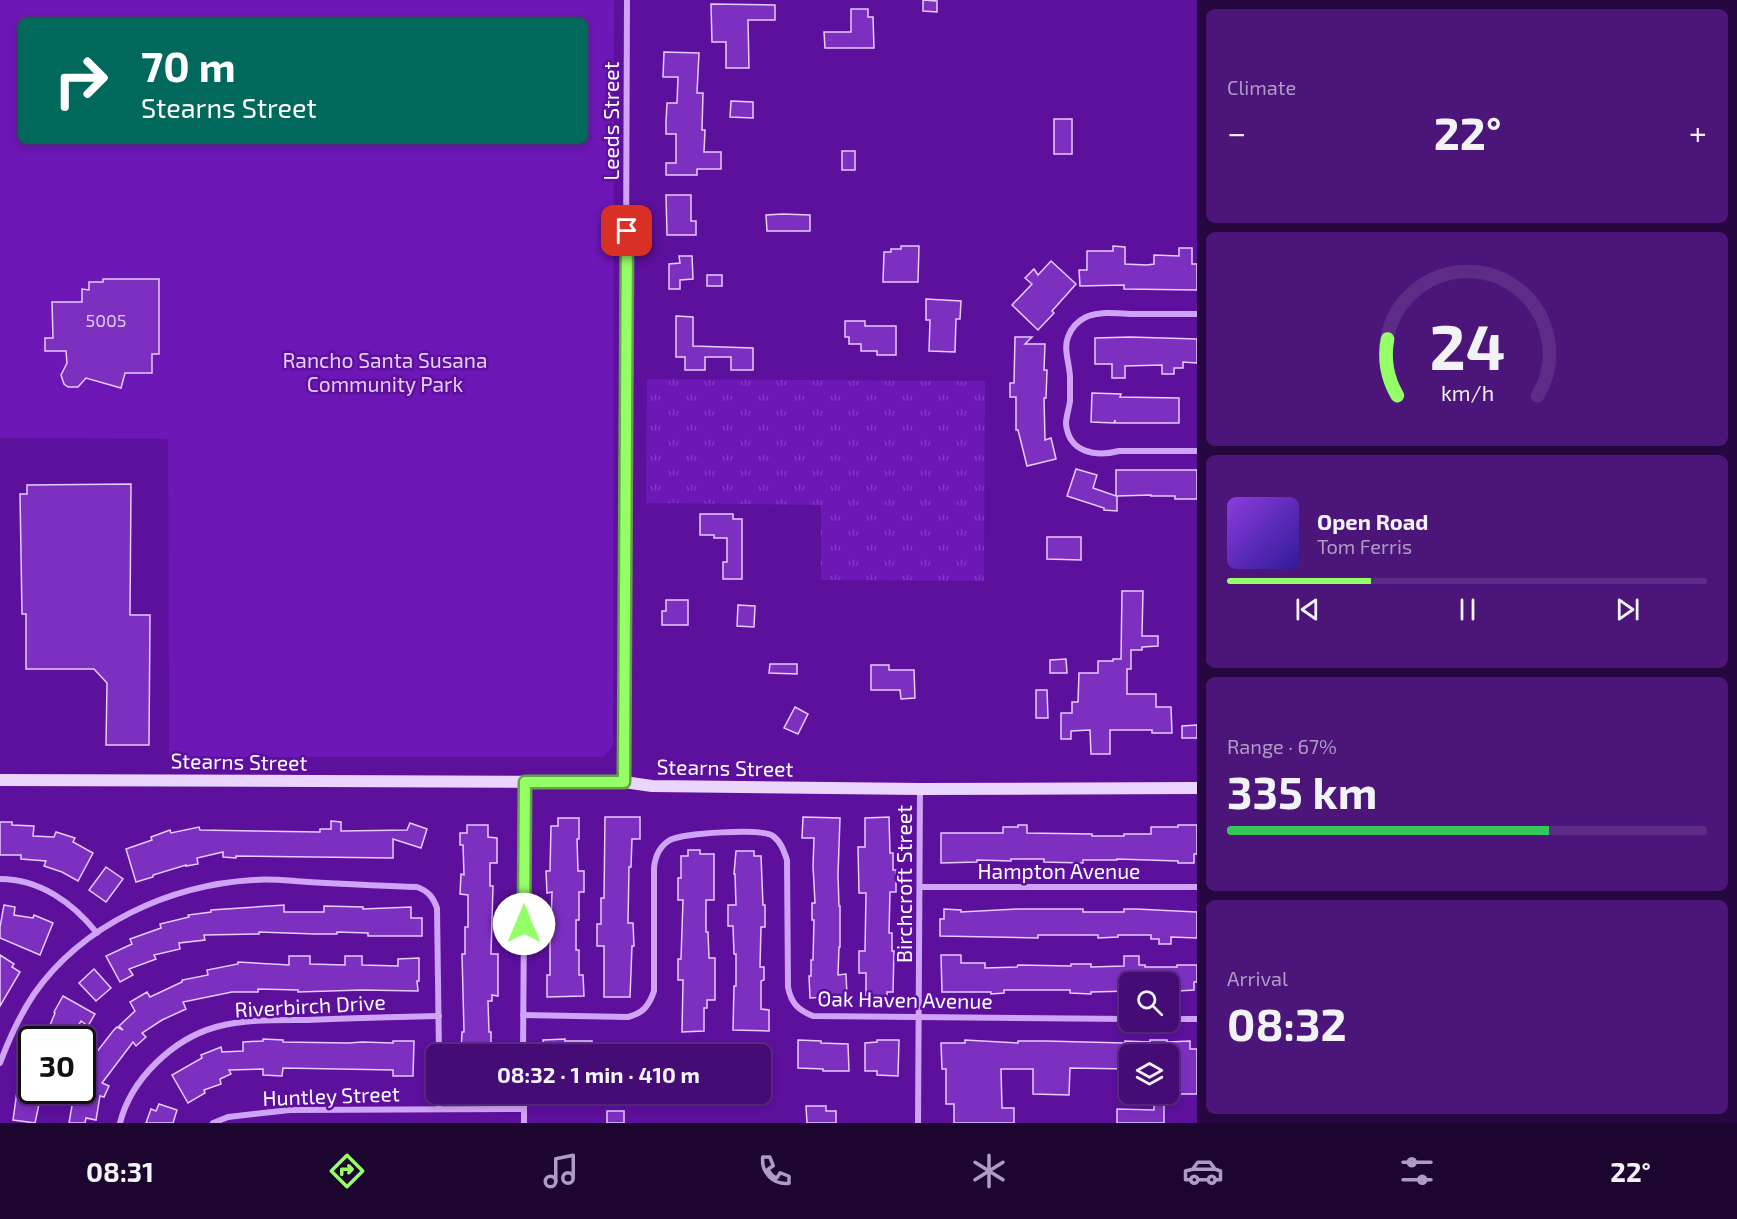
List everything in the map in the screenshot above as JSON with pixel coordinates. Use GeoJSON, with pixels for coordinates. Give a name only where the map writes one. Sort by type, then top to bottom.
{"type":"FeatureCollection","features":[{"type":"Feature","properties":{"kind":"main road","name":"Stearns Street"},"geometry":{"type":"LineString","coordinates":[[0,780],[624,782],[652,786],[920,789],[1197,788]]}},
{"type":"Feature","properties":{"kind":"street","name":"Leeds Street"},"geometry":{"type":"LineString","coordinates":[[624,782],[627,0]]}},
{"type":"Feature","properties":{"kind":"street"},"geometry":{"type":"LineString","coordinates":[[1197,314],[1108,313],[1089,316],[1072,329],[1067,339],[1066,349],[1070,370],[1070,402],[1066,427],[1076,445],[1086,452],[1096,454],[1119,451],[1197,451]]}},
{"type":"Feature","properties":{"kind":"street"},"geometry":{"type":"LineString","coordinates":[[524,1044],[525,782]]}},
{"type":"Feature","properties":{"kind":"street","name":"Birchcroft Street"},"geometry":{"type":"LineString","coordinates":[[918,1123],[920,789]]}},
{"type":"Feature","properties":{"kind":"street","name":"Oak Haven Avenue"},"geometry":{"type":"LineString","coordinates":[[523,1015],[628,1017],[638,1014],[645,1008],[654,991],[654,868],[659,850],[670,840],[682,836],[749,831],[772,836],[783,847],[787,860],[788,987],[790,997],[802,1012],[813,1016],[1119,1019]]}},
{"type":"Feature","properties":{"kind":"street"},"geometry":{"type":"LineString","coordinates":[[0,879],[10,879],[41,888],[65,900],[85,918],[97,933]]}},
{"type":"Feature","properties":{"kind":"street"},"geometry":{"type":"LineString","coordinates":[[0,1063],[10,1037],[34,994],[64,960],[97,933],[152,902],[187,890],[218,883],[255,879],[420,889],[430,895],[436,908],[439,1044]]}},
{"type":"Feature","properties":{"kind":"street","name":"Hampton Avenue"},"geometry":{"type":"LineString","coordinates":[[920,887],[1197,887]]}},
{"type":"Feature","properties":{"kind":"street","name":"Riverbirch Drive"},"geometry":{"type":"LineString","coordinates":[[120,1123],[133,1093],[146,1074],[163,1056],[184,1041],[215,1027],[249,1021],[439,1016]]}},
{"type":"Feature","properties":{"kind":"street"},"geometry":{"type":"LineString","coordinates":[[1179,1019],[1197,1019]]}},
{"type":"Feature","properties":{"kind":"street"},"geometry":{"type":"LineString","coordinates":[[524,1104],[524,1123]]}},
{"type":"Feature","properties":{"kind":"street","name":"Huntley Street"},"geometry":{"type":"LineString","coordinates":[[213,1123],[228,1117],[290,1110],[524,1109]]}},
{"type":"Feature","properties":{"kind":"green space","name":"Rancho Santa Susana Community Park"},"geometry":{"type":"Polygon","coordinates":[[[0,0],[614,0],[613,746],[604,757],[169,757],[168,439],[0,438],[0,0]]]}},
{"type":"Feature","properties":{"kind":"green space"},"geometry":{"type":"Polygon","coordinates":[[[647,379],[985,381],[984,581],[821,580],[821,505],[646,503],[647,379]]]}},
{"type":"Feature","properties":{"kind":"building"},"geometry":{"type":"Polygon","coordinates":[[[923,0],[937,1],[937,12],[923,11],[923,0]]]}},
{"type":"Feature","properties":{"kind":"building"},"geometry":{"type":"Polygon","coordinates":[[[711,4],[775,5],[775,20],[748,20],[749,68],[726,68],[726,42],[712,42],[711,4]]]}},
{"type":"Feature","properties":{"kind":"building"},"geometry":{"type":"Polygon","coordinates":[[[851,9],[868,9],[868,17],[873,17],[874,48],[825,48],[824,32],[851,32],[851,9]]]}},
{"type":"Feature","properties":{"kind":"building"},"geometry":{"type":"Polygon","coordinates":[[[664,52],[699,53],[697,93],[703,93],[704,152],[721,152],[721,169],[697,169],[697,175],[666,175],[666,163],[676,163],[676,134],[666,134],[666,122],[667,103],[677,103],[678,77],[663,77],[664,52]]]}},
{"type":"Feature","properties":{"kind":"building"},"geometry":{"type":"Polygon","coordinates":[[[731,101],[753,102],[753,118],[730,117],[731,101]]]}},
{"type":"Feature","properties":{"kind":"building"},"geometry":{"type":"Polygon","coordinates":[[[1054,119],[1072,119],[1072,154],[1054,154],[1054,119]]]}},
{"type":"Feature","properties":{"kind":"building"},"geometry":{"type":"Polygon","coordinates":[[[842,151],[855,151],[855,170],[842,170],[842,151]]]}},
{"type":"Feature","properties":{"kind":"building"},"geometry":{"type":"Polygon","coordinates":[[[666,195],[691,195],[691,221],[696,221],[696,235],[667,235],[666,195]]]}},
{"type":"Feature","properties":{"kind":"building"},"geometry":{"type":"Polygon","coordinates":[[[766,215],[810,215],[810,231],[767,231],[766,215]]]}},
{"type":"Feature","properties":{"kind":"building"},"geometry":{"type":"Polygon","coordinates":[[[901,246],[919,246],[918,282],[883,282],[884,252],[901,249],[901,246]]]}},
{"type":"Feature","properties":{"kind":"building"},"geometry":{"type":"Polygon","coordinates":[[[1113,246],[1125,247],[1125,264],[1147,265],[1154,264],[1154,255],[1179,256],[1179,248],[1192,248],[1192,264],[1197,264],[1197,290],[1124,289],[1124,285],[1080,286],[1079,270],[1087,270],[1087,251],[1113,251],[1113,246]]]}},
{"type":"Feature","properties":{"kind":"building"},"geometry":{"type":"Polygon","coordinates":[[[679,256],[692,256],[693,279],[680,280],[680,289],[669,289],[669,264],[680,263],[679,256]]]}},
{"type":"Feature","properties":{"kind":"building"},"geometry":{"type":"Polygon","coordinates":[[[1051,261],[1076,284],[1038,330],[1012,305],[1032,284],[1025,278],[1034,269],[1038,275],[1051,261]]]}},
{"type":"Feature","properties":{"kind":"building"},"geometry":{"type":"Polygon","coordinates":[[[707,275],[722,275],[722,286],[707,286],[707,275]]]}},
{"type":"Feature","properties":{"kind":"building"},"geometry":{"type":"Polygon","coordinates":[[[103,279],[159,279],[159,354],[152,354],[152,373],[125,373],[121,388],[86,378],[78,387],[68,387],[64,384],[61,375],[67,363],[66,351],[45,351],[45,338],[53,338],[52,302],[82,302],[82,289],[89,290],[89,282],[103,282],[103,279]]]}},
{"type":"Feature","properties":{"kind":"building"},"geometry":{"type":"Polygon","coordinates":[[[926,299],[961,301],[960,319],[956,319],[955,352],[929,351],[930,320],[926,320],[926,299]]]}},
{"type":"Feature","properties":{"kind":"building"},"geometry":{"type":"Polygon","coordinates":[[[676,316],[693,317],[693,346],[753,348],[753,370],[731,370],[731,357],[705,357],[705,370],[685,370],[685,357],[676,357],[676,316]]]}},
{"type":"Feature","properties":{"kind":"building"},"geometry":{"type":"Polygon","coordinates":[[[845,321],[865,321],[865,326],[896,326],[896,355],[877,355],[877,351],[861,351],[861,344],[849,344],[849,337],[845,337],[845,321]]]}},
{"type":"Feature","properties":{"kind":"building"},"geometry":{"type":"Polygon","coordinates":[[[1015,337],[1032,337],[1025,344],[1045,344],[1044,370],[1047,370],[1046,398],[1044,398],[1045,440],[1051,438],[1056,459],[1027,466],[1018,430],[1016,430],[1016,397],[1010,397],[1010,383],[1014,383],[1015,337]]]}},
{"type":"Feature","properties":{"kind":"building"},"geometry":{"type":"Polygon","coordinates":[[[1095,338],[1197,339],[1197,363],[1183,362],[1183,368],[1174,368],[1174,374],[1162,374],[1162,365],[1125,366],[1125,378],[1112,378],[1112,364],[1095,364],[1095,338]]]}},
{"type":"Feature","properties":{"kind":"building"},"geometry":{"type":"Polygon","coordinates":[[[1092,393],[1121,394],[1120,397],[1179,398],[1179,423],[1115,423],[1115,420],[1114,423],[1091,422],[1092,393]]]}},
{"type":"Feature","properties":{"kind":"building"},"geometry":{"type":"Polygon","coordinates":[[[1076,469],[1097,475],[1093,488],[1116,496],[1116,470],[1197,470],[1197,499],[1175,499],[1175,496],[1151,495],[1117,496],[1117,511],[1104,510],[1104,508],[1067,496],[1076,469]]]}},
{"type":"Feature","properties":{"kind":"building"},"geometry":{"type":"Polygon","coordinates":[[[131,484],[130,615],[150,615],[149,745],[106,745],[107,683],[94,669],[26,669],[26,614],[22,614],[20,494],[27,494],[27,485],[131,484]]]}},
{"type":"Feature","properties":{"kind":"building"},"geometry":{"type":"Polygon","coordinates":[[[700,514],[733,514],[733,519],[742,519],[742,579],[723,579],[723,562],[727,562],[727,538],[700,535],[700,514]]]}},
{"type":"Feature","properties":{"kind":"building"},"geometry":{"type":"Polygon","coordinates":[[[1047,537],[1081,537],[1081,560],[1047,559],[1047,537]]]}},
{"type":"Feature","properties":{"kind":"building"},"geometry":{"type":"Polygon","coordinates":[[[1122,591],[1143,591],[1142,636],[1158,636],[1158,646],[1131,650],[1131,669],[1127,669],[1127,694],[1156,694],[1156,707],[1171,707],[1172,733],[1152,733],[1152,730],[1110,730],[1110,754],[1091,754],[1090,730],[1071,731],[1071,739],[1061,739],[1061,713],[1072,713],[1072,702],[1078,702],[1079,673],[1098,673],[1098,661],[1121,659],[1122,591]]]}},
{"type":"Feature","properties":{"kind":"building"},"geometry":{"type":"Polygon","coordinates":[[[666,600],[688,600],[688,625],[662,625],[662,611],[666,611],[666,600]]]}},
{"type":"Feature","properties":{"kind":"building"},"geometry":{"type":"Polygon","coordinates":[[[738,605],[755,606],[754,627],[737,626],[738,605]]]}},
{"type":"Feature","properties":{"kind":"building"},"geometry":{"type":"Polygon","coordinates":[[[1066,659],[1067,673],[1050,673],[1050,660],[1066,659]]]}},
{"type":"Feature","properties":{"kind":"building"},"geometry":{"type":"Polygon","coordinates":[[[770,664],[797,664],[797,674],[769,673],[770,664]]]}},
{"type":"Feature","properties":{"kind":"building"},"geometry":{"type":"Polygon","coordinates":[[[871,665],[889,665],[889,670],[914,670],[915,698],[901,699],[900,690],[871,690],[871,665]]]}},
{"type":"Feature","properties":{"kind":"building"},"geometry":{"type":"Polygon","coordinates":[[[1036,690],[1047,690],[1048,718],[1036,718],[1036,690]]]}},
{"type":"Feature","properties":{"kind":"building"},"geometry":{"type":"Polygon","coordinates":[[[795,707],[808,714],[798,734],[784,728],[795,707]]]}},
{"type":"Feature","properties":{"kind":"building"},"geometry":{"type":"Polygon","coordinates":[[[1197,725],[1197,738],[1182,738],[1182,726],[1197,725]]]}},
{"type":"Feature","properties":{"kind":"building"},"geometry":{"type":"Polygon","coordinates":[[[605,817],[640,817],[640,839],[632,839],[631,867],[629,867],[628,923],[633,923],[634,946],[632,946],[630,997],[604,997],[604,946],[597,946],[597,924],[601,924],[601,898],[604,898],[605,817]]]}},
{"type":"Feature","properties":{"kind":"building"},"geometry":{"type":"Polygon","coordinates":[[[803,817],[840,818],[838,975],[846,974],[847,996],[810,998],[809,976],[811,976],[811,960],[813,960],[814,920],[812,920],[812,903],[815,903],[814,838],[802,838],[803,817]]]}},
{"type":"Feature","properties":{"kind":"building"},"geometry":{"type":"Polygon","coordinates":[[[889,817],[890,853],[893,853],[893,870],[896,870],[896,892],[890,892],[889,933],[892,933],[892,951],[894,951],[893,992],[887,992],[887,996],[866,996],[866,973],[859,973],[859,951],[865,951],[866,893],[859,893],[858,847],[865,847],[865,818],[889,817]]]}},
{"type":"Feature","properties":{"kind":"building"},"geometry":{"type":"Polygon","coordinates":[[[558,818],[579,818],[578,871],[584,871],[584,892],[579,892],[576,950],[579,950],[579,975],[583,975],[584,996],[547,997],[547,975],[550,975],[552,892],[547,893],[546,871],[550,871],[551,826],[558,826],[558,818]]]}},
{"type":"Feature","properties":{"kind":"building"},"geometry":{"type":"Polygon","coordinates":[[[331,821],[341,822],[341,831],[407,830],[410,823],[427,829],[421,848],[393,839],[393,858],[236,856],[236,858],[223,857],[223,852],[197,858],[198,864],[186,865],[136,882],[126,849],[152,840],[151,837],[170,830],[171,833],[199,827],[200,830],[320,832],[320,829],[331,829],[331,821]]]}},
{"type":"Feature","properties":{"kind":"building"},"geometry":{"type":"Polygon","coordinates":[[[0,822],[34,826],[33,836],[54,837],[56,832],[75,838],[73,842],[93,853],[78,881],[44,866],[46,861],[21,859],[21,855],[0,855],[0,822]]]}},
{"type":"Feature","properties":{"kind":"building"},"geometry":{"type":"Polygon","coordinates":[[[467,825],[488,825],[488,837],[497,838],[497,863],[490,863],[490,886],[493,886],[491,954],[498,954],[498,996],[492,995],[492,1001],[488,1001],[491,1044],[461,1044],[462,1032],[464,1032],[462,954],[465,954],[465,927],[468,927],[468,895],[460,894],[461,874],[464,875],[463,845],[460,845],[460,833],[467,833],[467,825]]]}},
{"type":"Feature","properties":{"kind":"building"},"geometry":{"type":"Polygon","coordinates":[[[1018,825],[1027,825],[1027,833],[1124,836],[1124,834],[1151,834],[1151,827],[1197,825],[1197,854],[1194,854],[1194,863],[1117,859],[1083,860],[1083,863],[1044,862],[1044,859],[1011,859],[1011,861],[977,860],[977,862],[941,863],[941,833],[1003,833],[1003,827],[1018,827],[1018,825]]]}},
{"type":"Feature","properties":{"kind":"building"},"geometry":{"type":"Polygon","coordinates":[[[688,850],[700,850],[700,854],[714,854],[714,900],[706,900],[706,932],[708,932],[709,958],[715,958],[715,1000],[707,1000],[707,1008],[704,1008],[704,1031],[682,1032],[683,980],[678,980],[678,959],[681,959],[683,900],[678,900],[678,878],[681,878],[681,856],[688,856],[688,850]]]}},
{"type":"Feature","properties":{"kind":"building"},"geometry":{"type":"Polygon","coordinates":[[[736,851],[754,851],[754,856],[761,856],[765,927],[761,927],[760,967],[764,967],[764,980],[761,981],[761,1009],[769,1010],[769,1031],[733,1030],[736,954],[734,954],[733,926],[728,926],[728,905],[736,905],[734,874],[736,851]]]}},
{"type":"Feature","properties":{"kind":"building"},"geometry":{"type":"Polygon","coordinates":[[[106,867],[123,879],[106,902],[89,890],[106,867]]]}},
{"type":"Feature","properties":{"kind":"building"},"geometry":{"type":"Polygon","coordinates":[[[4,905],[15,907],[14,915],[33,918],[34,915],[53,923],[40,955],[0,938],[4,905]]]}},
{"type":"Feature","properties":{"kind":"building"},"geometry":{"type":"Polygon","coordinates":[[[284,905],[284,912],[324,912],[324,906],[363,907],[363,909],[411,907],[411,918],[422,918],[422,936],[368,936],[368,933],[337,932],[337,934],[259,932],[259,934],[204,935],[205,940],[179,943],[180,949],[154,955],[156,959],[129,969],[133,975],[120,982],[106,956],[132,944],[130,939],[161,928],[160,924],[189,917],[188,915],[211,912],[211,910],[284,905]]]}},
{"type":"Feature","properties":{"kind":"building"},"geometry":{"type":"Polygon","coordinates":[[[944,909],[961,910],[961,912],[1083,909],[1083,912],[1124,912],[1124,909],[1136,909],[1197,912],[1197,938],[1171,937],[1171,944],[1159,944],[1159,939],[1151,939],[1151,935],[1118,935],[1118,937],[1098,938],[1098,935],[1038,935],[1038,938],[940,936],[940,919],[944,919],[944,909]]]}},
{"type":"Feature","properties":{"kind":"building"},"geometry":{"type":"Polygon","coordinates":[[[0,955],[14,964],[12,967],[20,972],[0,1006],[0,955]]]}},
{"type":"Feature","properties":{"kind":"building"},"geometry":{"type":"Polygon","coordinates":[[[941,955],[961,955],[961,963],[985,963],[985,968],[1017,967],[1018,965],[1071,966],[1071,964],[1091,964],[1091,967],[1124,966],[1124,956],[1139,956],[1139,965],[1145,965],[1145,967],[1197,965],[1197,982],[1194,982],[1194,990],[1179,991],[1179,972],[1119,972],[1119,991],[1091,992],[1091,994],[1070,993],[1070,990],[1004,990],[1004,993],[991,994],[991,992],[942,992],[941,955]]]}},
{"type":"Feature","properties":{"kind":"building"},"geometry":{"type":"Polygon","coordinates":[[[289,956],[310,956],[310,964],[345,965],[345,956],[362,956],[362,965],[398,966],[398,959],[419,958],[418,991],[298,992],[298,990],[258,989],[258,992],[232,992],[183,1002],[186,1009],[162,1020],[142,1033],[146,1037],[136,1046],[133,1042],[102,1083],[109,1086],[104,1097],[100,1096],[96,1120],[86,1118],[85,1123],[69,1123],[72,1104],[96,1104],[96,1053],[117,1027],[123,1030],[119,1026],[135,1011],[130,1002],[147,992],[150,997],[182,980],[208,975],[207,970],[238,964],[238,962],[289,965],[289,956]]]}},
{"type":"Feature","properties":{"kind":"building"},"geometry":{"type":"Polygon","coordinates":[[[94,969],[111,988],[96,1001],[79,983],[94,969]]]}},
{"type":"Feature","properties":{"kind":"building"},"geometry":{"type":"Polygon","coordinates":[[[63,996],[95,1014],[88,1026],[81,1021],[78,1026],[50,1026],[63,996]]]}},
{"type":"Feature","properties":{"kind":"building"},"geometry":{"type":"Polygon","coordinates":[[[263,1039],[283,1040],[283,1042],[349,1043],[414,1041],[413,1076],[393,1076],[393,1070],[283,1068],[282,1076],[263,1075],[263,1069],[229,1070],[231,1074],[220,1079],[221,1084],[204,1090],[205,1093],[188,1103],[172,1075],[202,1058],[201,1055],[221,1047],[222,1052],[243,1051],[243,1042],[263,1041],[263,1039]]]}},
{"type":"Feature","properties":{"kind":"building"},"geometry":{"type":"Polygon","coordinates":[[[543,1040],[592,1041],[592,1044],[543,1044],[543,1040]]]}},
{"type":"Feature","properties":{"kind":"building"},"geometry":{"type":"Polygon","coordinates":[[[798,1040],[848,1044],[849,1071],[798,1068],[798,1040]]]}},
{"type":"Feature","properties":{"kind":"building"},"geometry":{"type":"Polygon","coordinates":[[[877,1040],[899,1040],[898,1076],[877,1075],[877,1071],[865,1071],[865,1043],[877,1042],[877,1040]]]}},
{"type":"Feature","properties":{"kind":"building"},"geometry":{"type":"Polygon","coordinates":[[[965,1040],[1018,1043],[1018,1041],[1125,1043],[1125,1041],[1150,1042],[1150,1040],[1190,1041],[1190,1049],[1197,1049],[1197,1094],[1179,1094],[1179,1044],[1119,1044],[1119,1069],[1070,1068],[1069,1095],[1033,1094],[1033,1069],[1001,1069],[1002,1108],[1014,1108],[1014,1123],[954,1123],[954,1104],[946,1104],[946,1069],[942,1069],[941,1043],[965,1043],[965,1040]]]}},
{"type":"Feature","properties":{"kind":"building"},"geometry":{"type":"Polygon","coordinates":[[[18,1084],[18,1104],[39,1104],[35,1123],[13,1120],[18,1084]]]}},
{"type":"Feature","properties":{"kind":"building"},"geometry":{"type":"Polygon","coordinates":[[[159,1104],[177,1110],[173,1123],[146,1123],[151,1109],[156,1111],[159,1104]]]}},
{"type":"Feature","properties":{"kind":"building"},"geometry":{"type":"Polygon","coordinates":[[[1154,1104],[1164,1104],[1164,1123],[1117,1123],[1117,1109],[1154,1110],[1154,1104]]]}},
{"type":"Feature","properties":{"kind":"building"},"geometry":{"type":"Polygon","coordinates":[[[806,1106],[826,1106],[826,1111],[836,1111],[836,1123],[807,1123],[806,1106]]]}},
{"type":"Feature","properties":{"kind":"building"},"geometry":{"type":"Polygon","coordinates":[[[607,1111],[624,1111],[624,1123],[607,1123],[607,1111]]]}},
{"type":"Feature","properties":{"kind":"route"},"geometry":{"type":"LineString","coordinates":[[524,924],[525,782],[624,782],[627,231]]}}]}
